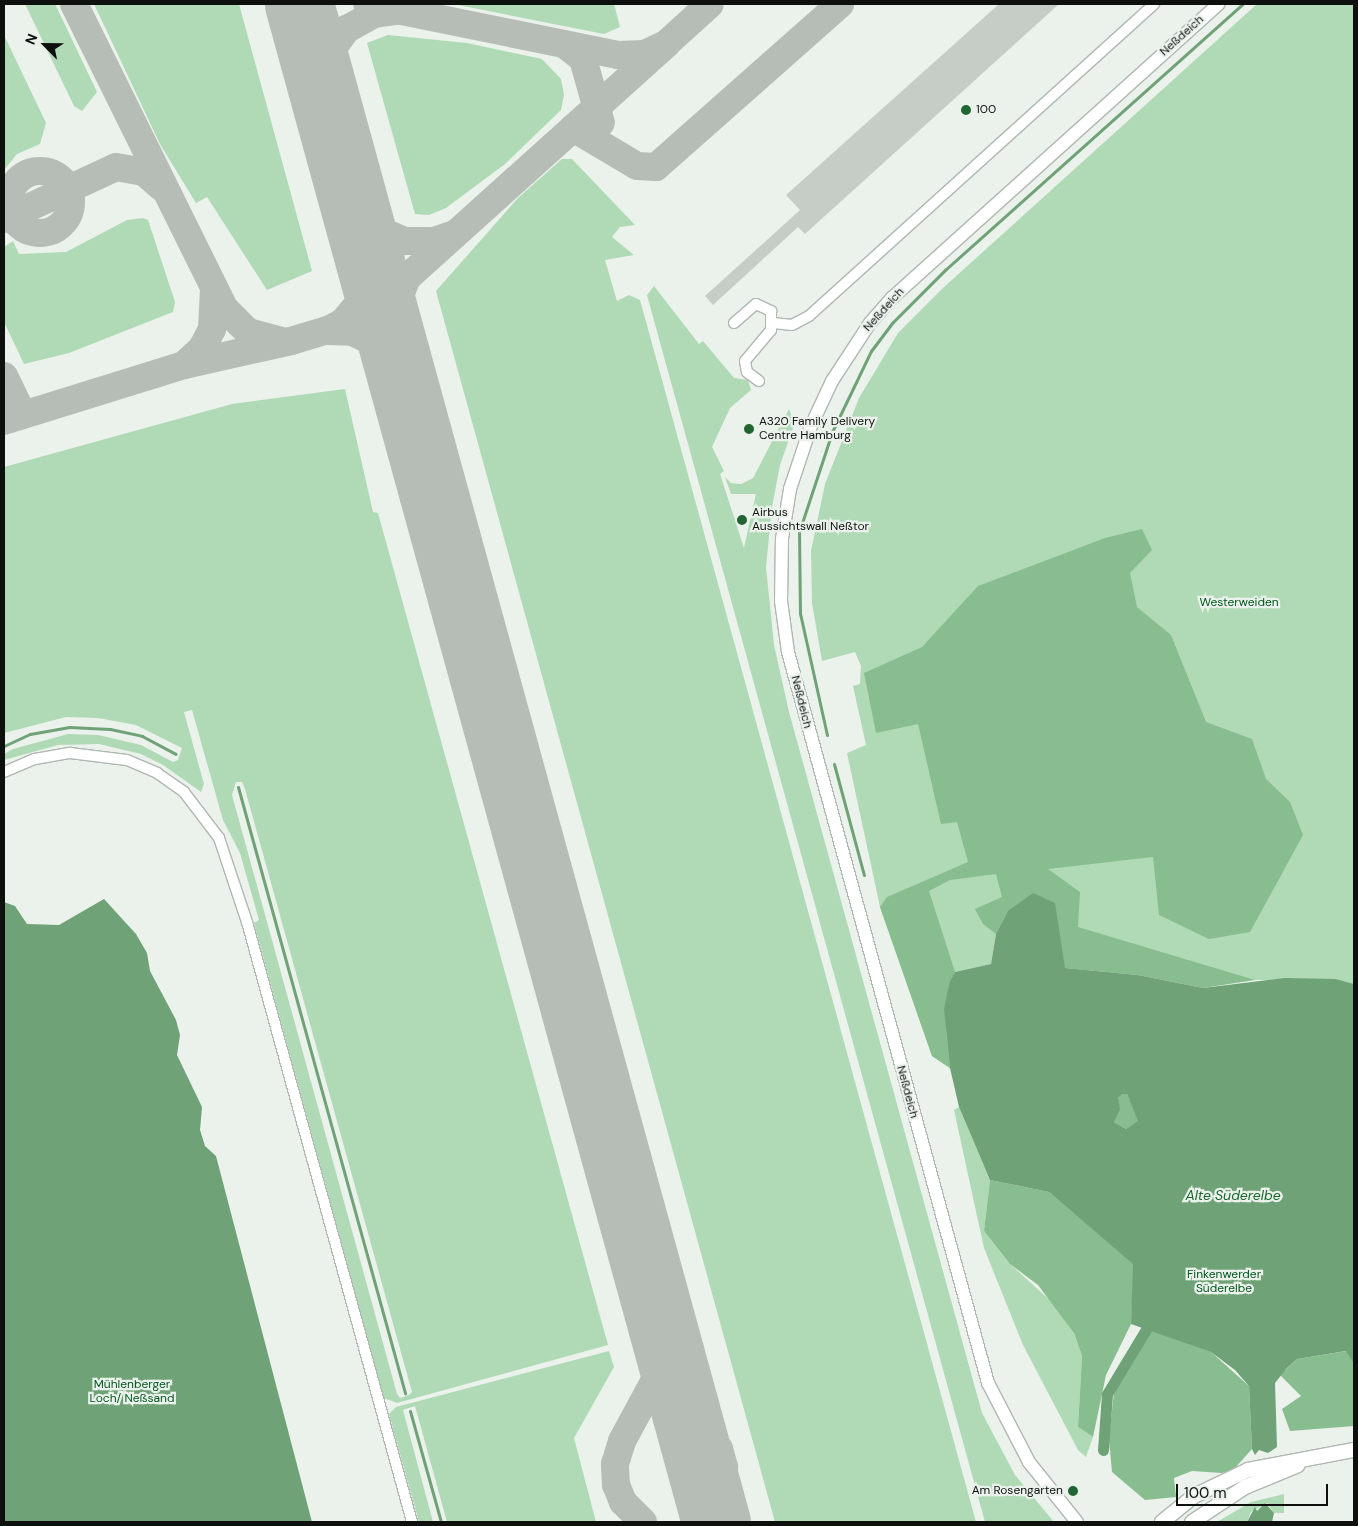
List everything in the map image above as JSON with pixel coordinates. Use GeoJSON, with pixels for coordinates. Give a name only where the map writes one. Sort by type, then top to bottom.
{"type":"FeatureCollection","features":[{"type":"Feature","properties":{"kind":"main road"},"geometry":{"type":"LineString","coordinates":[[1192,1522],[1245,1487],[1310,1460],[1354,1450]]}},
{"type":"Feature","properties":{"kind":"main road"},"geometry":{"type":"LineString","coordinates":[[1162,1522],[1194,1496],[1236,1475],[1283,1461],[1310,1460]]}},
{"type":"Feature","properties":{"kind":"street"},"geometry":{"type":"LineString","coordinates":[[773,322],[792,324],[809,316],[1154,4]]}},
{"type":"Feature","properties":{"kind":"street","name":"Neßdeich"},"geometry":{"type":"LineString","coordinates":[[1077,1522],[1029,1462],[996,1404],[986,1375],[788,652],[781,601],[782,539],[790,489],[811,426],[841,366],[870,323],[892,298],[1218,4]]}},
{"type":"Feature","properties":{"kind":"street"},"geometry":{"type":"LineString","coordinates":[[734,323],[760,304],[770,311],[773,322],[769,334],[745,361],[747,372],[759,381]]}},
{"type":"Feature","properties":{"kind":"street"},"geometry":{"type":"LineString","coordinates":[[4,772],[35,759],[70,753],[127,760],[157,773],[184,792],[219,838],[248,922],[412,1522]]}},
{"type":"Feature","properties":{"kind":"green space"},"geometry":{"type":"Polygon","coordinates":[[[25,4],[55,4],[97,92],[82,111],[74,106],[25,4]]]}},
{"type":"Feature","properties":{"kind":"green space"},"geometry":{"type":"Polygon","coordinates":[[[94,4],[239,4],[312,271],[267,290],[207,197],[196,203],[160,144],[94,4]]]}},
{"type":"Feature","properties":{"kind":"green space"},"geometry":{"type":"Polygon","coordinates":[[[453,4],[614,4],[620,27],[604,34],[453,4]]]}},
{"type":"Feature","properties":{"kind":"green space","name":"Westerweiden"},"geometry":{"type":"Polygon","coordinates":[[[1257,4],[1354,4],[1354,984],[1336,979],[1255,980],[996,934],[991,964],[955,972],[950,1068],[932,1056],[880,907],[847,753],[866,745],[853,686],[860,684],[861,666],[855,652],[822,661],[812,603],[811,551],[825,484],[859,398],[898,333],[943,288],[1257,4]]]}},
{"type":"Feature","properties":{"kind":"green space"},"geometry":{"type":"Polygon","coordinates":[[[4,35],[46,123],[40,144],[17,154],[4,170],[4,35]]]}},
{"type":"Feature","properties":{"kind":"green space"},"geometry":{"type":"Polygon","coordinates":[[[388,35],[467,43],[542,59],[561,79],[564,95],[561,110],[505,164],[446,208],[429,215],[415,214],[367,43],[388,35]]]}},
{"type":"Feature","properties":{"kind":"green space"},"geometry":{"type":"Polygon","coordinates":[[[562,159],[572,159],[635,225],[620,227],[612,237],[634,255],[605,260],[617,301],[629,295],[640,300],[976,1522],[775,1522],[436,291],[518,198],[562,159]]]}},
{"type":"Feature","properties":{"kind":"green space"},"geometry":{"type":"Polygon","coordinates":[[[143,218],[148,220],[175,302],[173,312],[69,353],[24,364],[4,322],[4,247],[13,241],[19,254],[66,252],[127,220],[143,218]]]}},
{"type":"Feature","properties":{"kind":"green space"},"geometry":{"type":"Polygon","coordinates":[[[654,286],[699,344],[703,341],[734,378],[748,380],[751,390],[730,408],[712,447],[724,471],[720,474],[744,548],[756,494],[731,494],[725,477],[731,483],[741,484],[753,478],[789,409],[792,417],[794,425],[780,465],[772,507],[766,567],[774,645],[789,712],[982,1413],[1015,1475],[1054,1522],[985,1522],[647,295],[654,286]]]}},
{"type":"Feature","properties":{"kind":"green space"},"geometry":{"type":"Polygon","coordinates":[[[345,389],[373,512],[378,513],[608,1345],[397,1403],[384,1398],[254,923],[259,920],[240,853],[223,820],[192,710],[184,712],[204,784],[201,792],[163,765],[141,754],[99,744],[58,745],[4,760],[4,754],[13,749],[68,734],[98,735],[141,745],[173,762],[178,760],[182,748],[136,725],[98,718],[66,717],[4,733],[4,467],[232,404],[345,389]],[[236,782],[232,795],[397,1394],[400,1398],[412,1392],[242,782],[236,782]]]}},
{"type":"Feature","properties":{"kind":"green space"},"geometry":{"type":"Polygon","coordinates":[[[959,1107],[990,1180],[984,1231],[1010,1264],[1053,1303],[1074,1333],[1082,1356],[1078,1427],[1093,1437],[1086,1457],[1078,1450],[1023,1345],[984,1248],[954,1110],[959,1107]]]}},
{"type":"Feature","properties":{"kind":"green space"},"geometry":{"type":"Polygon","coordinates":[[[609,1351],[614,1367],[574,1438],[596,1522],[447,1522],[415,1406],[403,1410],[433,1522],[419,1522],[389,1414],[396,1407],[609,1351]]]}},
{"type":"Feature","properties":{"kind":"green space"},"geometry":{"type":"Polygon","coordinates":[[[1284,1494],[1284,1513],[1274,1513],[1267,1503],[1251,1512],[1247,1522],[1217,1522],[1251,1502],[1284,1494]]]}},
{"type":"Feature","properties":{"kind":"shaded area"},"geometry":{"type":"Polygon","coordinates":[[[1142,529],[1152,550],[1130,573],[1137,607],[1171,635],[1206,722],[1252,739],[1266,779],[1290,802],[1303,835],[1250,932],[1209,939],[1159,915],[1153,857],[1048,869],[1080,892],[1078,927],[1255,980],[1203,988],[1138,975],[1064,968],[1008,911],[996,934],[983,924],[975,909],[1002,897],[996,874],[950,880],[929,891],[955,972],[950,981],[946,1031],[950,1068],[932,1056],[880,907],[887,897],[968,862],[957,822],[941,824],[918,724],[876,733],[864,673],[922,647],[978,586],[1105,538],[1142,529]]]}},
{"type":"Feature","properties":{"kind":"shaded area"},"geometry":{"type":"Polygon","coordinates":[[[1123,1094],[1127,1094],[1139,1121],[1126,1129],[1114,1122],[1118,1098],[1123,1094]]]}},
{"type":"Feature","properties":{"kind":"shaded area"},"geometry":{"type":"Polygon","coordinates":[[[990,1180],[1049,1192],[1134,1264],[1131,1324],[1106,1375],[1093,1437],[1078,1427],[1082,1356],[1074,1333],[1038,1285],[1010,1264],[984,1231],[990,1180]]]}},
{"type":"Feature","properties":{"kind":"shaded area"},"geometry":{"type":"Polygon","coordinates":[[[1151,1329],[1211,1352],[1249,1386],[1252,1449],[1234,1469],[1222,1473],[1192,1471],[1174,1478],[1176,1497],[1145,1500],[1112,1472],[1109,1439],[1114,1392],[1151,1329]]]}},
{"type":"Feature","properties":{"kind":"shaded area"},"geometry":{"type":"Polygon","coordinates":[[[1347,1351],[1354,1364],[1354,1426],[1290,1431],[1282,1409],[1301,1396],[1280,1375],[1297,1359],[1347,1351]]]}},
{"type":"Feature","properties":{"kind":"water","name":"Alte Süderelbe"},"geometry":{"type":"Polygon","coordinates":[[[1033,893],[1055,903],[1065,968],[1138,975],[1203,988],[1285,978],[1336,979],[1354,984],[1354,1364],[1346,1351],[1297,1359],[1287,1368],[1275,1383],[1277,1447],[1268,1453],[1259,1450],[1255,1455],[1252,1449],[1249,1386],[1235,1370],[1211,1352],[1131,1324],[1133,1264],[1049,1192],[990,1180],[959,1107],[950,1068],[944,1009],[950,981],[955,972],[991,964],[996,934],[1008,911],[1033,893]],[[1123,1094],[1118,1098],[1120,1109],[1114,1122],[1126,1129],[1138,1121],[1127,1094],[1123,1094]]]}},
{"type":"Feature","properties":{"kind":"water","name":"Mühlenberger Loch/ Neßsand"},"geometry":{"type":"Polygon","coordinates":[[[104,899],[136,934],[147,953],[150,971],[176,1020],[180,1035],[177,1055],[202,1107],[200,1130],[205,1146],[216,1156],[312,1522],[4,1522],[4,902],[15,906],[27,924],[59,925],[104,899]]]}},
{"type":"Feature","properties":{"kind":"water"},"geometry":{"type":"Polygon","coordinates":[[[1265,1503],[1274,1513],[1272,1522],[1247,1522],[1255,1507],[1257,1511],[1265,1503]]]}},
{"type":"Feature","properties":{"kind":"building"},"geometry":{"type":"Polygon","coordinates":[[[999,4],[1059,4],[805,234],[798,227],[713,305],[705,296],[800,210],[786,195],[999,4]]]}},
{"type":"Feature","properties":{"kind":"waterway"},"geometry":{"type":"LineString","coordinates":[[827,735],[800,613],[799,532],[832,432],[871,351],[893,322],[945,270],[1242,4]]}},
{"type":"Feature","properties":{"kind":"waterway"},"geometry":{"type":"LineString","coordinates":[[4,746],[30,734],[69,727],[110,729],[142,736],[176,754]]}},
{"type":"Feature","properties":{"kind":"waterway"},"geometry":{"type":"LineString","coordinates":[[834,764],[864,875]]}},
{"type":"Feature","properties":{"kind":"waterway"},"geometry":{"type":"LineString","coordinates":[[238,787],[405,1393]]}},
{"type":"Feature","properties":{"kind":"waterway"},"geometry":{"type":"LineString","coordinates":[[1103,1450],[1107,1394],[1154,1316]]}},
{"type":"Feature","properties":{"kind":"waterway"},"geometry":{"type":"LineString","coordinates":[[410,1411],[441,1522]]}},
{"type":"Feature","properties":{"kind":"taxiway"},"geometry":{"type":"LineString","coordinates":[[74,4],[224,308],[248,332],[282,341]]}},
{"type":"Feature","properties":{"kind":"taxiway"},"geometry":{"type":"LineString","coordinates":[[4,421],[184,365],[291,341],[360,320],[666,44],[645,54],[618,55],[367,4]]}},
{"type":"Feature","properties":{"kind":"taxiway"},"geometry":{"type":"LineString","coordinates":[[666,44],[710,4]]}},
{"type":"Feature","properties":{"kind":"taxiway"},"geometry":{"type":"LineString","coordinates":[[573,128],[637,166],[656,167],[840,4]]}},
{"type":"Feature","properties":{"kind":"taxiway"},"geometry":{"type":"LineString","coordinates":[[321,84],[330,52],[347,29],[374,14],[395,11]]}},
{"type":"Feature","properties":{"kind":"taxiway"},"geometry":{"type":"LineString","coordinates":[[564,44],[583,59],[601,123]]}},
{"type":"Feature","properties":{"kind":"taxiway"},"geometry":{"type":"LineString","coordinates":[[4,219],[116,167],[144,172],[161,187]]}},
{"type":"Feature","properties":{"kind":"taxiway"},"geometry":{"type":"LineString","coordinates":[[40,171],[52,174],[62,180],[68,190],[71,202],[68,214],[62,224],[52,230],[40,233],[28,230],[18,224],[12,214],[9,202],[12,190],[18,180],[28,174],[40,171]]}},
{"type":"Feature","properties":{"kind":"taxiway"},"geometry":{"type":"LineString","coordinates":[[354,205],[381,231],[405,241],[434,241],[454,234]]}},
{"type":"Feature","properties":{"kind":"taxiway"},"geometry":{"type":"LineString","coordinates":[[369,260],[370,274],[359,303],[343,322],[327,331],[352,332],[370,340],[388,353],[400,372]]}},
{"type":"Feature","properties":{"kind":"taxiway"},"geometry":{"type":"LineString","coordinates":[[390,337],[392,315],[405,283]]}},
{"type":"Feature","properties":{"kind":"taxiway"},"geometry":{"type":"LineString","coordinates":[[184,365],[202,348],[212,329],[214,289]]}},
{"type":"Feature","properties":{"kind":"taxiway"},"geometry":{"type":"LineString","coordinates":[[4,376],[23,415]]}},
{"type":"Feature","properties":{"kind":"taxiway"},"geometry":{"type":"LineString","coordinates":[[643,1522],[623,1502],[616,1485],[615,1464],[622,1441],[661,1369],[664,1333]]}},
{"type":"Feature","properties":{"kind":"taxiway"},"geometry":{"type":"LineString","coordinates":[[677,1381],[691,1414],[719,1449],[724,1467],[717,1498],[694,1522]]}},
{"type":"Feature","properties":{"kind":"runway"},"geometry":{"type":"LineString","coordinates":[[299,4],[716,1522]]}},
{"type":"Feature","properties":{"kind":"place","name":"100"},"geometry":{"type":"Point","coordinates":[966,110]}},
{"type":"Feature","properties":{"kind":"place","name":"A320 Family Delivery Centre Hamburg"},"geometry":{"type":"Point","coordinates":[749,429]}},
{"type":"Feature","properties":{"kind":"place","name":"Airbus Aussichtswall Neßtor"},"geometry":{"type":"Point","coordinates":[742,520]}},
{"type":"Feature","properties":{"kind":"place","name":"Am Rosengarten"},"geometry":{"type":"Point","coordinates":[1073,1491]}},
{"type":"Feature","properties":{"kind":"park label","name":"Finkenwerder Süderelbe"},"geometry":{"type":"Point","coordinates":[1224,1282]}}]}
